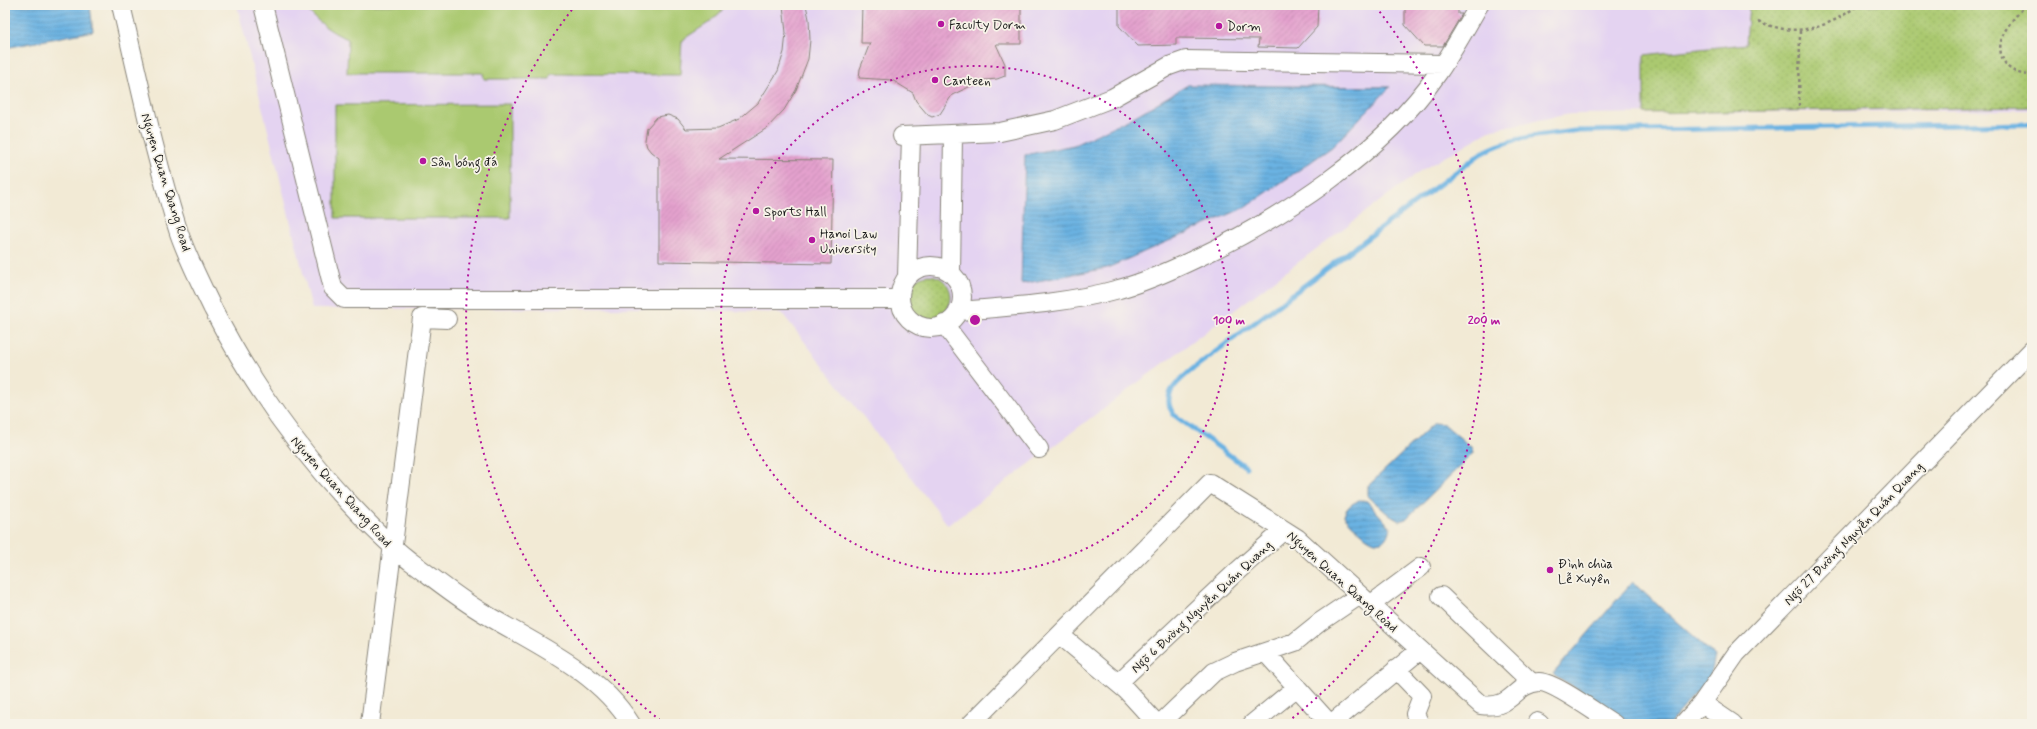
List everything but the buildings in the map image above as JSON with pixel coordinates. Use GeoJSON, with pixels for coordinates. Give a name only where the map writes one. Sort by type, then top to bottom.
{"type":"FeatureCollection","features":[{"type":"Feature","properties":{"kind":"street","name":"Nguyen Quan Quang Road"},"geometry":{"type":"LineString","coordinates":[[121,5],[162,174],[180,234],[201,285],[232,346],[261,393],[301,450],[394,548],[484,614],[580,671],[601,687],[617,704],[631,724]]}},
{"type":"Feature","properties":{"kind":"street"},"geometry":{"type":"LineString","coordinates":[[263,5],[333,288],[344,299],[900,299]]}},
{"type":"Feature","properties":{"kind":"street"},"geometry":{"type":"LineString","coordinates":[[958,311],[1039,304],[1117,290],[1147,281],[1218,248],[1293,204],[1330,180],[1362,154],[1410,107],[1438,73],[1479,5]]}},
{"type":"Feature","properties":{"kind":"street"},"geometry":{"type":"LineString","coordinates":[[907,277],[907,136],[953,136],[1000,132],[1055,120],[1112,98],[1169,66],[1186,60],[1443,64]]}},
{"type":"Feature","properties":{"kind":"street"},"geometry":{"type":"LineString","coordinates":[[951,274],[953,136]]}},
{"type":"Feature","properties":{"kind":"street"},"geometry":{"type":"LineString","coordinates":[[927,266],[941,268],[951,274],[960,288],[961,302],[958,311],[953,318],[944,324],[930,328],[917,324],[904,312],[900,299],[902,286],[907,277],[918,269],[927,266]]}},
{"type":"Feature","properties":{"kind":"street"},"geometry":{"type":"LineString","coordinates":[[370,724],[394,548],[422,318],[447,318]]}},
{"type":"Feature","properties":{"kind":"street"},"geometry":{"type":"LineString","coordinates":[[944,324],[1039,449]]}},
{"type":"Feature","properties":{"kind":"street","name":"Ngõ 27 Đường Nguyễn Quán Quang"},"geometry":{"type":"LineString","coordinates":[[1683,724],[1702,703],[1736,654],[2032,350]]}},
{"type":"Feature","properties":{"kind":"street","name":"Nguyen Quan Quang Road"},"geometry":{"type":"LineString","coordinates":[[971,724],[1210,483],[1297,538],[1481,705],[1497,706],[1506,702],[1524,687],[1532,684]]}},
{"type":"Feature","properties":{"kind":"street","name":"Ngõ 6 Đường Nguyễn Quán Quang"},"geometry":{"type":"LineString","coordinates":[[1118,683],[1234,574],[1284,530]]}},
{"type":"Feature","properties":{"kind":"street"},"geometry":{"type":"LineString","coordinates":[[1060,635],[1118,683],[1159,724],[1214,672],[1236,662],[1295,642],[1320,622],[1365,600],[1421,567]]}},
{"type":"Feature","properties":{"kind":"street"},"geometry":{"type":"LineString","coordinates":[[1441,596],[1532,684],[1548,683],[1614,724]]}},
{"type":"Feature","properties":{"kind":"street"},"geometry":{"type":"LineString","coordinates":[[1266,653],[1330,724],[1420,650]]}},
{"type":"Feature","properties":{"kind":"street"},"geometry":{"type":"LineString","coordinates":[[1396,669],[1422,696],[1415,714],[1420,724]]}},
{"type":"Feature","properties":{"kind":"street"},"geometry":{"type":"LineString","coordinates":[[1252,724],[1297,687]]}},
{"type":"Feature","properties":{"kind":"street"},"geometry":{"type":"LineString","coordinates":[[1702,703],[1733,724]]}},
{"type":"Feature","properties":{"kind":"path"},"geometry":{"type":"LineString","coordinates":[[1758,21],[1774,28],[1800,30],[1822,25],[1842,17],[1858,5]]}},
{"type":"Feature","properties":{"kind":"path"},"geometry":{"type":"LineString","coordinates":[[2026,5],[2008,26],[1999,46],[2000,56],[2006,66],[2017,73],[2032,75]]}},
{"type":"Feature","properties":{"kind":"path"},"geometry":{"type":"LineString","coordinates":[[1799,106],[1800,30]]}},
{"type":"Feature","properties":{"kind":"shaded area","name":"Hanoi Law University"},"geometry":{"type":"Polygon","coordinates":[[[237,5],[2032,5],[2032,110],[1570,114],[1493,129],[1420,171],[948,525],[782,313],[653,308],[312,309],[237,5]]]}},
{"type":"Feature","properties":{"kind":"green space"},"geometry":{"type":"Polygon","coordinates":[[[303,5],[728,5],[710,22],[682,40],[680,75],[551,74],[550,79],[484,79],[483,73],[347,73],[348,39],[323,25],[303,5]]]}},
{"type":"Feature","properties":{"kind":"green space"},"geometry":{"type":"Polygon","coordinates":[[[1749,5],[2032,5],[2032,107],[1644,113],[1644,55],[1746,44],[1749,5]]]}},
{"type":"Feature","properties":{"kind":"green space","name":"Sân bóng đá"},"geometry":{"type":"Polygon","coordinates":[[[510,104],[510,218],[335,218],[335,105],[510,104]]]}},
{"type":"Feature","properties":{"kind":"green space"},"geometry":{"type":"Polygon","coordinates":[[[929,275],[941,279],[947,285],[951,297],[947,309],[941,315],[929,319],[917,315],[911,309],[907,297],[911,285],[917,279],[929,275]]]}},
{"type":"Feature","properties":{"kind":"water"},"geometry":{"type":"Polygon","coordinates":[[[5,5],[90,5],[93,31],[5,48],[5,5]]]}},
{"type":"Feature","properties":{"kind":"water"},"geometry":{"type":"Polygon","coordinates":[[[1188,85],[1390,87],[1332,147],[1246,207],[1107,268],[1021,284],[1025,155],[1074,145],[1130,119],[1188,85]]]}},
{"type":"Feature","properties":{"kind":"water"},"geometry":{"type":"Polygon","coordinates":[[[1434,423],[1444,424],[1472,448],[1473,453],[1406,519],[1399,521],[1389,515],[1368,496],[1368,486],[1434,423]]]}},
{"type":"Feature","properties":{"kind":"water"},"geometry":{"type":"Polygon","coordinates":[[[1362,500],[1367,501],[1390,527],[1387,537],[1382,542],[1376,542],[1369,539],[1355,528],[1344,516],[1350,505],[1362,500]]]}},
{"type":"Feature","properties":{"kind":"water"},"geometry":{"type":"Polygon","coordinates":[[[1632,582],[1715,656],[1711,675],[1670,724],[1633,724],[1553,674],[1632,582]]]}},
{"type":"Feature","properties":{"kind":"waterway"},"geometry":{"type":"LineString","coordinates":[[1246,467],[1174,415],[1169,401],[1173,388],[1194,368],[1480,154],[1491,148],[1514,140],[1575,131],[2032,124]]}},
{"type":"Feature","properties":{"kind":"place","name":"Faculty Dorm"},"geometry":{"type":"Point","coordinates":[941,24]}},
{"type":"Feature","properties":{"kind":"place","name":"Dorm"},"geometry":{"type":"Point","coordinates":[1219,26]}},
{"type":"Feature","properties":{"kind":"place","name":"Canteen"},"geometry":{"type":"Point","coordinates":[935,80]}},
{"type":"Feature","properties":{"kind":"place","name":"Sân bóng đá"},"geometry":{"type":"Point","coordinates":[423,161]}},
{"type":"Feature","properties":{"kind":"place","name":"Sports Hall"},"geometry":{"type":"Point","coordinates":[756,211]}},
{"type":"Feature","properties":{"kind":"place","name":"Hanoi Law University"},"geometry":{"type":"Point","coordinates":[812,240]}},
{"type":"Feature","properties":{"kind":"place","name":"Đình chùa Lễ Xuyên"},"geometry":{"type":"Point","coordinates":[1550,570]}}]}
